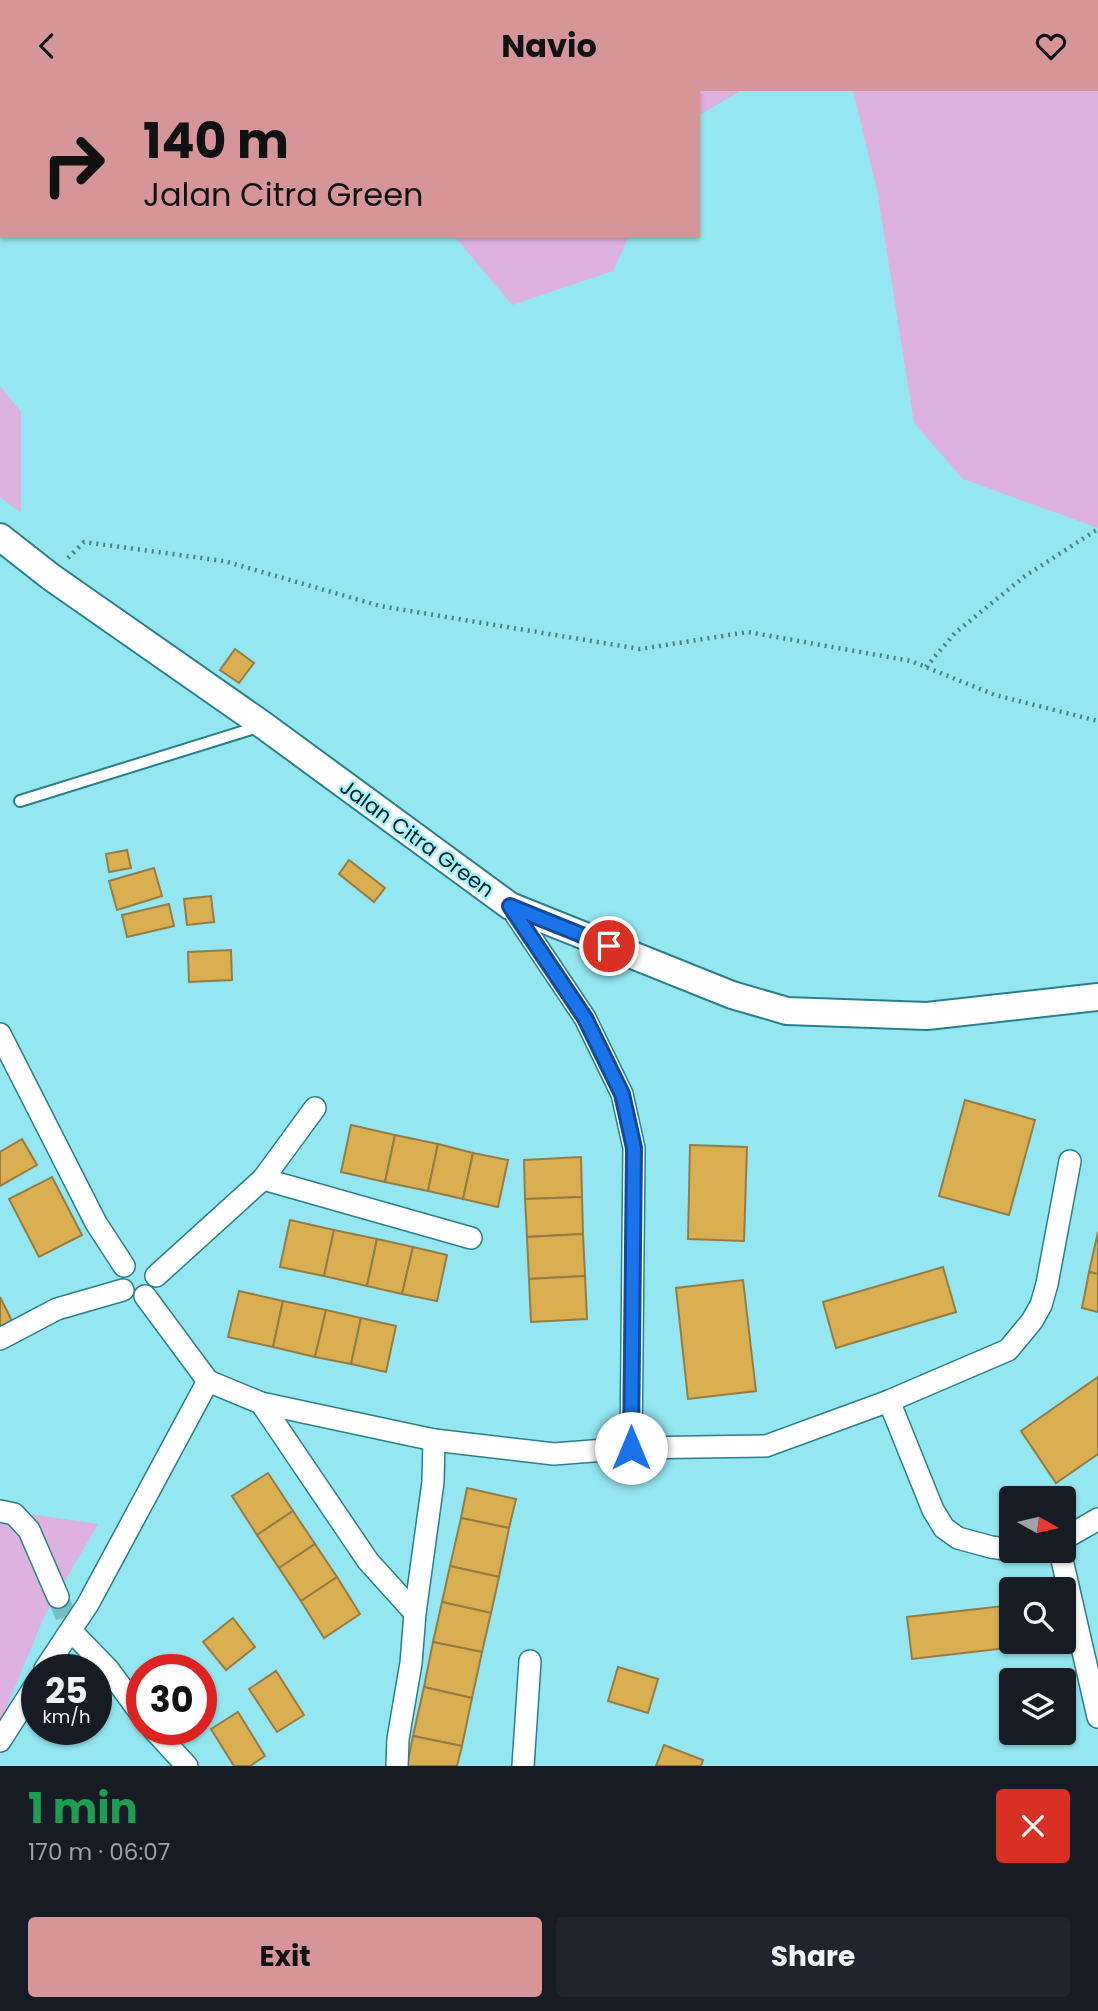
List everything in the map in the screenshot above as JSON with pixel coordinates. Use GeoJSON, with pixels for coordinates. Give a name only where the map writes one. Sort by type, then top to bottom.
{"type":"FeatureCollection","features":[{"type":"Feature","properties":{"kind":"street","name":"Jalan Citra Green"},"geometry":{"type":"LineString","coordinates":[[0,537],[51,577],[264,725],[510,906],[732,995],[787,1011],[926,1016],[1098,997]]}},
{"type":"Feature","properties":{"kind":"street"},"geometry":{"type":"LineString","coordinates":[[510,906],[585,1018],[622,1094],[634,1148],[631,1448]]}},
{"type":"Feature","properties":{"kind":"street"},"geometry":{"type":"LineString","coordinates":[[0,1034],[96,1223],[124,1266]]}},
{"type":"Feature","properties":{"kind":"street"},"geometry":{"type":"LineString","coordinates":[[156,1276],[263,1179],[315,1108]]}},
{"type":"Feature","properties":{"kind":"street"},"geometry":{"type":"LineString","coordinates":[[145,1296],[208,1381],[261,1403],[434,1440],[554,1454],[631,1448],[766,1446],[889,1401],[1009,1350],[1041,1305],[1070,1161]]}},
{"type":"Feature","properties":{"kind":"street"},"geometry":{"type":"LineString","coordinates":[[263,1179],[471,1238]]}},
{"type":"Feature","properties":{"kind":"street"},"geometry":{"type":"LineString","coordinates":[[132,1261],[148,1263],[156,1276],[156,1285],[151,1292],[136,1298],[122,1290],[120,1273],[124,1266],[132,1261]]}},
{"type":"Feature","properties":{"kind":"street"},"geometry":{"type":"LineString","coordinates":[[0,1339],[57,1308],[122,1290]]}},
{"type":"Feature","properties":{"kind":"street"},"geometry":{"type":"LineString","coordinates":[[57,1654],[76,1629],[208,1381]]}},
{"type":"Feature","properties":{"kind":"street"},"geometry":{"type":"LineString","coordinates":[[889,1401],[933,1510],[944,1528],[958,1538],[999,1548]]}},
{"type":"Feature","properties":{"kind":"street"},"geometry":{"type":"LineString","coordinates":[[261,1403],[368,1562],[415,1613]]}},
{"type":"Feature","properties":{"kind":"street"},"geometry":{"type":"LineString","coordinates":[[397,1766],[398,1739],[411,1663],[433,1482],[434,1440]]}},
{"type":"Feature","properties":{"kind":"street"},"geometry":{"type":"LineString","coordinates":[[1076,1518],[1098,1506]]}},
{"type":"Feature","properties":{"kind":"street"},"geometry":{"type":"LineString","coordinates":[[0,1511],[14,1514],[29,1530],[58,1597]]}},
{"type":"Feature","properties":{"kind":"street"},"geometry":{"type":"LineString","coordinates":[[1076,1532],[1098,1519]]}},
{"type":"Feature","properties":{"kind":"street"},"geometry":{"type":"LineString","coordinates":[[1063,1563],[1098,1717]]}},
{"type":"Feature","properties":{"kind":"street"},"geometry":{"type":"LineString","coordinates":[[76,1629],[126,1693]]}},
{"type":"Feature","properties":{"kind":"street"},"geometry":{"type":"LineString","coordinates":[[523,1766],[530,1661]]}},
{"type":"Feature","properties":{"kind":"street"},"geometry":{"type":"LineString","coordinates":[[0,1741],[21,1708]]}},
{"type":"Feature","properties":{"kind":"street"},"geometry":{"type":"LineString","coordinates":[[168,1745],[187,1766]]}},
{"type":"Feature","properties":{"kind":"lane"},"geometry":{"type":"LineString","coordinates":[[20,801],[264,725]]}},
{"type":"Feature","properties":{"kind":"path"},"geometry":{"type":"LineString","coordinates":[[926,667],[955,633],[1026,576],[1098,529]]}},
{"type":"Feature","properties":{"kind":"path"},"geometry":{"type":"LineString","coordinates":[[51,577],[84,542],[223,561],[380,606],[640,649],[748,632],[911,661],[995,695],[1098,721]]}},
{"type":"Feature","properties":{"kind":"shaded area"},"geometry":{"type":"Polygon","coordinates":[[[700,91],[740,91],[700,115],[700,91]]]}},
{"type":"Feature","properties":{"kind":"shaded area"},"geometry":{"type":"Polygon","coordinates":[[[853,91],[1098,91],[1098,528],[963,479],[914,423],[877,190],[853,91]]]}},
{"type":"Feature","properties":{"kind":"shaded area"},"geometry":{"type":"Polygon","coordinates":[[[456,238],[628,238],[613,271],[512,305],[456,238]]]}},
{"type":"Feature","properties":{"kind":"shaded area"},"geometry":{"type":"Polygon","coordinates":[[[0,386],[21,412],[21,513],[0,497],[0,386]]]}},
{"type":"Feature","properties":{"kind":"shaded area"},"geometry":{"type":"Polygon","coordinates":[[[36,1515],[98,1524],[44,1617],[29,1654],[21,1654],[21,1672],[0,1723],[0,1517],[36,1515]]]}},
{"type":"Feature","properties":{"kind":"building"},"geometry":{"type":"Polygon","coordinates":[[[235,649],[254,663],[239,683],[220,670],[235,649]]]}},
{"type":"Feature","properties":{"kind":"building"},"geometry":{"type":"Polygon","coordinates":[[[127,850],[131,868],[109,872],[106,854],[127,850]]]}},
{"type":"Feature","properties":{"kind":"building"},"geometry":{"type":"Polygon","coordinates":[[[349,860],[385,888],[374,902],[339,874],[349,860]]]}},
{"type":"Feature","properties":{"kind":"building"},"geometry":{"type":"Polygon","coordinates":[[[154,868],[162,896],[117,910],[109,881],[154,868]]]}},
{"type":"Feature","properties":{"kind":"building"},"geometry":{"type":"Polygon","coordinates":[[[211,896],[214,922],[187,925],[184,899],[211,896]]]}},
{"type":"Feature","properties":{"kind":"building"},"geometry":{"type":"Polygon","coordinates":[[[169,904],[174,926],[127,937],[122,915],[169,904]]]}},
{"type":"Feature","properties":{"kind":"building"},"geometry":{"type":"Polygon","coordinates":[[[231,950],[232,980],[189,982],[188,952],[231,950]]]}},
{"type":"Feature","properties":{"kind":"building"},"geometry":{"type":"Polygon","coordinates":[[[965,1100],[1035,1120],[1009,1215],[939,1196],[965,1100]]]}},
{"type":"Feature","properties":{"kind":"building"},"geometry":{"type":"Polygon","coordinates":[[[351,1125],[395,1135],[385,1182],[341,1172],[351,1125]]]}},
{"type":"Feature","properties":{"kind":"building"},"geometry":{"type":"Polygon","coordinates":[[[395,1135],[438,1144],[428,1191],[385,1182],[395,1135]]]}},
{"type":"Feature","properties":{"kind":"building"},"geometry":{"type":"Polygon","coordinates":[[[22,1139],[37,1165],[0,1186],[0,1152],[22,1139]]]}},
{"type":"Feature","properties":{"kind":"building"},"geometry":{"type":"Polygon","coordinates":[[[438,1144],[473,1153],[463,1199],[428,1191],[438,1144]]]}},
{"type":"Feature","properties":{"kind":"building"},"geometry":{"type":"Polygon","coordinates":[[[690,1145],[747,1147],[744,1241],[688,1239],[690,1145]]]}},
{"type":"Feature","properties":{"kind":"building"},"geometry":{"type":"Polygon","coordinates":[[[473,1153],[508,1160],[498,1207],[463,1199],[473,1153]]]}},
{"type":"Feature","properties":{"kind":"building"},"geometry":{"type":"Polygon","coordinates":[[[581,1157],[582,1197],[525,1199],[524,1160],[581,1157]]]}},
{"type":"Feature","properties":{"kind":"building"},"geometry":{"type":"Polygon","coordinates":[[[52,1177],[82,1235],[39,1257],[9,1199],[52,1177]]]}},
{"type":"Feature","properties":{"kind":"building"},"geometry":{"type":"Polygon","coordinates":[[[582,1197],[583,1234],[527,1237],[525,1199],[582,1197]]]}},
{"type":"Feature","properties":{"kind":"building"},"geometry":{"type":"Polygon","coordinates":[[[290,1220],[334,1230],[324,1276],[280,1267],[290,1220]]]}},
{"type":"Feature","properties":{"kind":"building"},"geometry":{"type":"Polygon","coordinates":[[[334,1230],[377,1239],[367,1286],[324,1276],[334,1230]]]}},
{"type":"Feature","properties":{"kind":"building"},"geometry":{"type":"Polygon","coordinates":[[[1098,1232],[1098,1274],[1089,1272],[1098,1232]]]}},
{"type":"Feature","properties":{"kind":"building"},"geometry":{"type":"Polygon","coordinates":[[[583,1234],[585,1276],[529,1279],[527,1237],[583,1234]]]}},
{"type":"Feature","properties":{"kind":"building"},"geometry":{"type":"Polygon","coordinates":[[[377,1239],[413,1247],[402,1294],[367,1286],[377,1239]]]}},
{"type":"Feature","properties":{"kind":"building"},"geometry":{"type":"Polygon","coordinates":[[[413,1247],[447,1255],[437,1301],[402,1294],[413,1247]]]}},
{"type":"Feature","properties":{"kind":"building"},"geometry":{"type":"Polygon","coordinates":[[[943,1267],[956,1312],[836,1348],[823,1302],[943,1267]]]}},
{"type":"Feature","properties":{"kind":"building"},"geometry":{"type":"Polygon","coordinates":[[[1089,1272],[1098,1274],[1098,1312],[1082,1308],[1089,1272]]]}},
{"type":"Feature","properties":{"kind":"building"},"geometry":{"type":"Polygon","coordinates":[[[585,1276],[587,1319],[531,1322],[529,1279],[585,1276]]]}},
{"type":"Feature","properties":{"kind":"building"},"geometry":{"type":"Polygon","coordinates":[[[743,1280],[756,1391],[688,1399],[676,1288],[743,1280]]]}},
{"type":"Feature","properties":{"kind":"building"},"geometry":{"type":"Polygon","coordinates":[[[239,1291],[283,1301],[273,1347],[228,1337],[239,1291]]]}},
{"type":"Feature","properties":{"kind":"building"},"geometry":{"type":"Polygon","coordinates":[[[0,1297],[12,1321],[0,1327],[0,1297]]]}},
{"type":"Feature","properties":{"kind":"building"},"geometry":{"type":"Polygon","coordinates":[[[283,1301],[326,1310],[315,1357],[273,1347],[283,1301]]]}},
{"type":"Feature","properties":{"kind":"building"},"geometry":{"type":"Polygon","coordinates":[[[326,1310],[361,1318],[351,1364],[315,1357],[326,1310]]]}},
{"type":"Feature","properties":{"kind":"building"},"geometry":{"type":"Polygon","coordinates":[[[361,1318],[396,1326],[386,1372],[351,1364],[361,1318]]]}},
{"type":"Feature","properties":{"kind":"building"},"geometry":{"type":"Polygon","coordinates":[[[1098,1377],[1098,1454],[1056,1483],[1021,1431],[1098,1377]]]}},
{"type":"Feature","properties":{"kind":"building"},"geometry":{"type":"Polygon","coordinates":[[[268,1473],[293,1511],[257,1535],[232,1496],[268,1473]]]}},
{"type":"Feature","properties":{"kind":"building"},"geometry":{"type":"Polygon","coordinates":[[[467,1488],[516,1499],[509,1528],[461,1518],[467,1488]]]}},
{"type":"Feature","properties":{"kind":"building"},"geometry":{"type":"Polygon","coordinates":[[[293,1511],[315,1544],[279,1568],[257,1535],[293,1511]]]}},
{"type":"Feature","properties":{"kind":"building"},"geometry":{"type":"Polygon","coordinates":[[[461,1518],[509,1528],[499,1577],[450,1566],[461,1518]]]}},
{"type":"Feature","properties":{"kind":"building"},"geometry":{"type":"Polygon","coordinates":[[[315,1544],[337,1577],[301,1601],[279,1568],[315,1544]]]}},
{"type":"Feature","properties":{"kind":"building"},"geometry":{"type":"Polygon","coordinates":[[[450,1566],[499,1577],[491,1613],[442,1602],[450,1566]]]}},
{"type":"Feature","properties":{"kind":"building"},"geometry":{"type":"Polygon","coordinates":[[[337,1577],[360,1614],[324,1638],[301,1601],[337,1577]]]}},
{"type":"Feature","properties":{"kind":"building"},"geometry":{"type":"Polygon","coordinates":[[[442,1602],[491,1613],[482,1652],[433,1642],[442,1602]]]}},
{"type":"Feature","properties":{"kind":"building"},"geometry":{"type":"Polygon","coordinates":[[[999,1606],[999,1649],[912,1659],[907,1617],[999,1606]]]}},
{"type":"Feature","properties":{"kind":"building"},"geometry":{"type":"Polygon","coordinates":[[[233,1618],[255,1647],[226,1670],[217,1659],[217,1654],[213,1654],[203,1642],[233,1618]]]}},
{"type":"Feature","properties":{"kind":"building"},"geometry":{"type":"Polygon","coordinates":[[[433,1642],[482,1652],[472,1698],[424,1687],[433,1642]]]}},
{"type":"Feature","properties":{"kind":"building"},"geometry":{"type":"Polygon","coordinates":[[[618,1667],[658,1679],[648,1713],[608,1701],[618,1667]]]}},
{"type":"Feature","properties":{"kind":"building"},"geometry":{"type":"Polygon","coordinates":[[[276,1671],[304,1715],[277,1732],[249,1689],[276,1671]]]}},
{"type":"Feature","properties":{"kind":"building"},"geometry":{"type":"Polygon","coordinates":[[[424,1687],[472,1698],[462,1746],[413,1736],[424,1687]]]}},
{"type":"Feature","properties":{"kind":"building"},"geometry":{"type":"Polygon","coordinates":[[[238,1712],[265,1756],[250,1766],[234,1766],[217,1739],[217,1725],[238,1712]]]}},
{"type":"Feature","properties":{"kind":"building"},"geometry":{"type":"Polygon","coordinates":[[[413,1736],[462,1746],[457,1766],[407,1766],[413,1736]]]}},
{"type":"Feature","properties":{"kind":"building"},"geometry":{"type":"Polygon","coordinates":[[[664,1745],[703,1760],[701,1766],[656,1766],[664,1745]]]}},
{"type":"Feature","properties":{"kind":"tunnel"},"geometry":{"type":"LineString","coordinates":[[58,1597],[76,1636]]}},
{"type":"Feature","properties":{"kind":"route"},"geometry":{"type":"LineString","coordinates":[[609,946],[510,906],[585,1018],[622,1094],[634,1148],[631,1448]]}}]}
